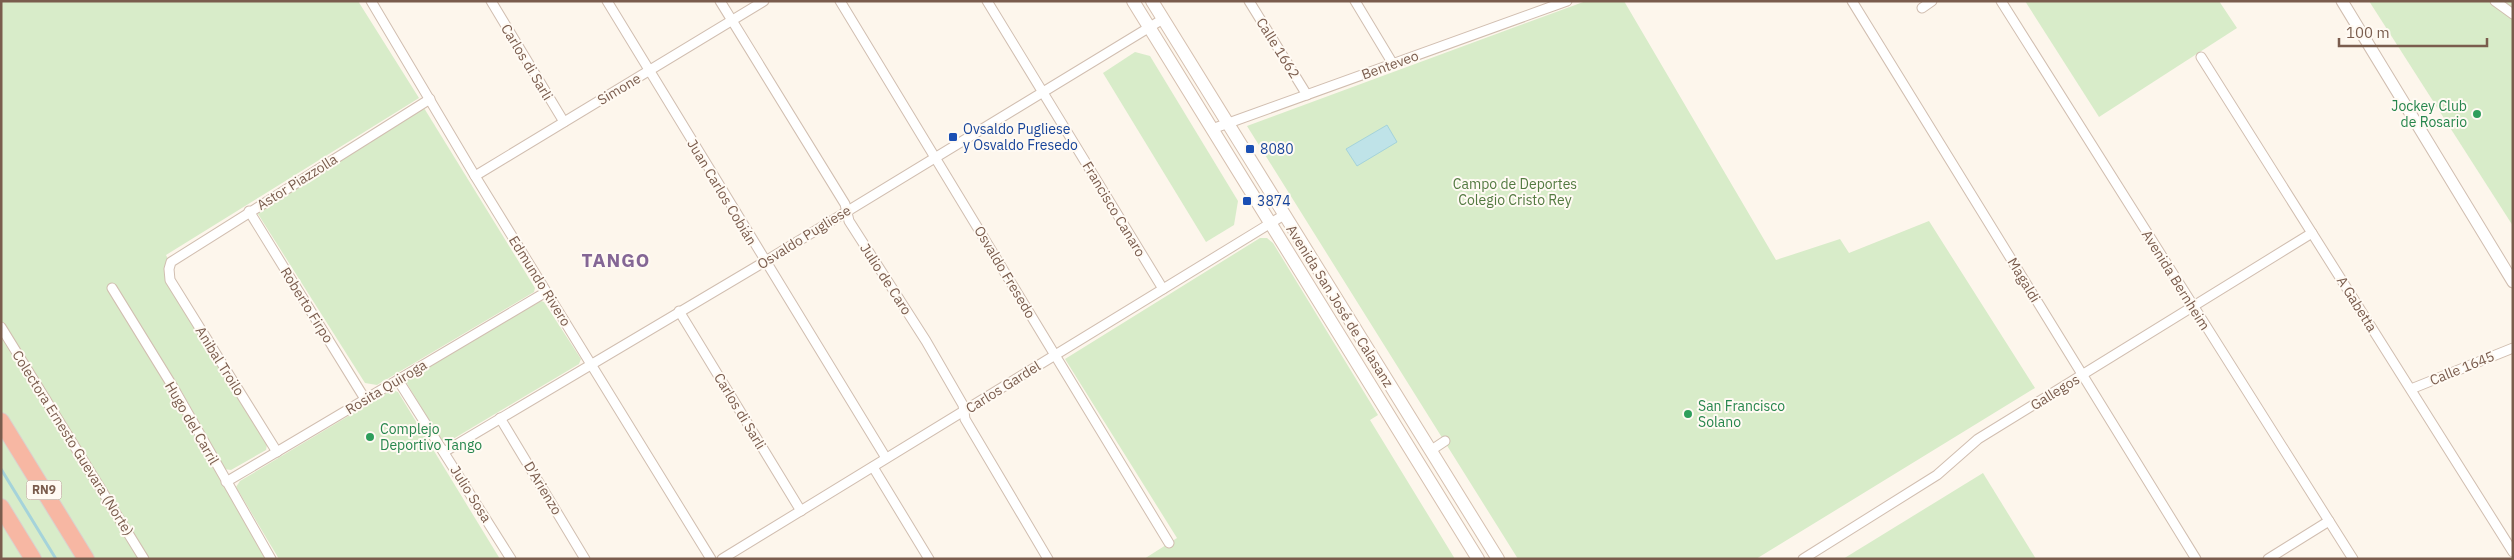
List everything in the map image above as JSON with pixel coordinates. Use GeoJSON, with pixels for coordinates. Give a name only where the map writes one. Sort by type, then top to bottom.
{"type":"FeatureCollection","features":[{"type":"Feature","properties":{"kind":"highway","name":"RN9"},"geometry":{"type":"LineString","coordinates":[[1,421],[86,559]]}},
{"type":"Feature","properties":{"kind":"highway"},"geometry":{"type":"LineString","coordinates":[[1,507],[33,559]]}},
{"type":"Feature","properties":{"kind":"main road","name":"Avenida San José de Calasanz"},"geometry":{"type":"LineString","coordinates":[[1133,1],[1269,224],[1478,559]]}},
{"type":"Feature","properties":{"kind":"main road","name":"Avenida San José de Calasanz"},"geometry":{"type":"LineString","coordinates":[[1152,1],[1498,559]]}},
{"type":"Feature","properties":{"kind":"street","name":"Edmundo Rivero"},"geometry":{"type":"LineString","coordinates":[[371,1],[475,176],[711,559]]}},
{"type":"Feature","properties":{"kind":"street","name":"Carlos di Sarli"},"geometry":{"type":"LineString","coordinates":[[490,1],[564,122]]}},
{"type":"Feature","properties":{"kind":"street","name":"Juan Carlos Cobián"},"geometry":{"type":"LineString","coordinates":[[607,1],[764,262],[886,458]]}},
{"type":"Feature","properties":{"kind":"street","name":"Julio de Caro"},"geometry":{"type":"LineString","coordinates":[[720,1],[845,204],[849,222],[926,341],[963,405],[965,419],[1048,559]]}},
{"type":"Feature","properties":{"kind":"street","name":"Simone"},"geometry":{"type":"LineString","coordinates":[[475,176],[764,1]]}},
{"type":"Feature","properties":{"kind":"street","name":"Osvaldo Fresedo"},"geometry":{"type":"LineString","coordinates":[[840,1],[1169,543]]}},
{"type":"Feature","properties":{"kind":"street","name":"Francisco Canaro"},"geometry":{"type":"LineString","coordinates":[[987,1],[1163,289]]}},
{"type":"Feature","properties":{"kind":"street","name":"Calle 1662"},"geometry":{"type":"LineString","coordinates":[[1249,1],[1307,95]]}},
{"type":"Feature","properties":{"kind":"street"},"geometry":{"type":"LineString","coordinates":[[1355,1],[1393,64]]}},
{"type":"Feature","properties":{"kind":"street","name":"Benteveo"},"geometry":{"type":"LineString","coordinates":[[1212,129],[1567,1]]}},
{"type":"Feature","properties":{"kind":"street","name":"Magaldi"},"geometry":{"type":"LineString","coordinates":[[1852,1],[2196,559]]}},
{"type":"Feature","properties":{"kind":"street"},"geometry":{"type":"LineString","coordinates":[[1922,8],[1932,1]]}},
{"type":"Feature","properties":{"kind":"street","name":"Avenida Bernheim"},"geometry":{"type":"LineString","coordinates":[[2001,1],[2192,307],[2353,559]]}},
{"type":"Feature","properties":{"kind":"street"},"geometry":{"type":"LineString","coordinates":[[2342,1],[2513,282]]}},
{"type":"Feature","properties":{"kind":"street"},"geometry":{"type":"LineString","coordinates":[[2495,1],[2513,14]]}},
{"type":"Feature","properties":{"kind":"street","name":"Osvaldo Pugliese"},"geometry":{"type":"LineString","coordinates":[[444,452],[764,262],[1163,19]]}},
{"type":"Feature","properties":{"kind":"street","name":"A Gabetta"},"geometry":{"type":"LineString","coordinates":[[2201,57],[2513,552]]}},
{"type":"Feature","properties":{"kind":"street","name":"Astor Piazzolla"},"geometry":{"type":"LineString","coordinates":[[169,269],[175,259],[430,99]]}},
{"type":"Feature","properties":{"kind":"street","name":"Roberto Firpo"},"geometry":{"type":"LineString","coordinates":[[250,212],[365,399]]}},
{"type":"Feature","properties":{"kind":"street","name":"Carlos Gardel"},"geometry":{"type":"LineString","coordinates":[[722,559],[1284,215]]}},
{"type":"Feature","properties":{"kind":"street","name":"Gallegos"},"geometry":{"type":"LineString","coordinates":[[1802,559],[1938,475],[1978,439],[2312,233]]}},
{"type":"Feature","properties":{"kind":"street","name":"Anibal Troilo"},"geometry":{"type":"LineString","coordinates":[[169,269],[170,280],[277,452]]}},
{"type":"Feature","properties":{"kind":"street","name":"Hugo del Carril"},"geometry":{"type":"LineString","coordinates":[[112,288],[173,387],[271,559]]}},
{"type":"Feature","properties":{"kind":"street","name":"Rosita Quiroga"},"geometry":{"type":"LineString","coordinates":[[226,482],[546,292]]}},
{"type":"Feature","properties":{"kind":"street","name":"Carlos di Sarli"},"geometry":{"type":"LineString","coordinates":[[680,312],[800,511]]}},
{"type":"Feature","properties":{"kind":"street","name":"Colectora Ernesto Guevara (Norte)"},"geometry":{"type":"LineString","coordinates":[[1,327],[144,559]]}},
{"type":"Feature","properties":{"kind":"street","name":"Calle 1645"},"geometry":{"type":"LineString","coordinates":[[2410,389],[2513,348]]}},
{"type":"Feature","properties":{"kind":"street","name":"Julio Sosa"},"geometry":{"type":"LineString","coordinates":[[398,380],[511,559]]}},
{"type":"Feature","properties":{"kind":"street","name":"D'Arienzo"},"geometry":{"type":"LineString","coordinates":[[500,418],[585,559]]}},
{"type":"Feature","properties":{"kind":"street"},"geometry":{"type":"LineString","coordinates":[[1430,451],[1445,441]]}},
{"type":"Feature","properties":{"kind":"street"},"geometry":{"type":"LineString","coordinates":[[873,467],[929,559]]}},
{"type":"Feature","properties":{"kind":"street"},"geometry":{"type":"LineString","coordinates":[[2268,559],[2329,521]]}},
{"type":"Feature","properties":{"kind":"green space"},"geometry":{"type":"Polygon","coordinates":[[[1,1],[358,1],[419,98],[166,255],[169,261],[165,268],[165,276],[267,445],[266,450],[231,470],[224,469],[182,392],[116,286],[271,559],[1,559],[1,1]]]}},
{"type":"Feature","properties":{"kind":"green space","name":"Campo de Deportes Colegio Cristo Rey"},"geometry":{"type":"Polygon","coordinates":[[[1586,1],[1624,1],[1776,260],[1840,239],[1849,253],[1929,221],[2035,388],[1756,559],[1518,559],[1247,126],[1586,1]]]}},
{"type":"Feature","properties":{"kind":"green space"},"geometry":{"type":"Polygon","coordinates":[[[2025,1],[2219,1],[2237,28],[2099,117],[2025,1]]]}},
{"type":"Feature","properties":{"kind":"green space","name":"Jockey Club de Rosario"},"geometry":{"type":"Polygon","coordinates":[[[2369,1],[2513,1],[2513,226],[2369,1]]]}},
{"type":"Feature","properties":{"kind":"green space"},"geometry":{"type":"Polygon","coordinates":[[[1135,52],[1150,56],[1238,201],[1234,225],[1206,242],[1103,73],[1135,52]]]}},
{"type":"Feature","properties":{"kind":"green space"},"geometry":{"type":"Polygon","coordinates":[[[424,108],[535,288],[534,292],[377,385],[365,383],[258,214],[262,208],[417,110],[424,108]]]}},
{"type":"Feature","properties":{"kind":"green space"},"geometry":{"type":"Polygon","coordinates":[[[1260,238],[1267,238],[1273,243],[1378,415],[1370,420],[1455,559],[1144,559],[1177,538],[1065,359],[1260,238]]]}},
{"type":"Feature","properties":{"kind":"green space"},"geometry":{"type":"Polygon","coordinates":[[[541,301],[544,302],[581,359],[579,364],[448,442],[441,440],[406,382],[408,377],[541,301]]]}},
{"type":"Feature","properties":{"kind":"green space","name":"Complejo Deportivo Tango"},"geometry":{"type":"Polygon","coordinates":[[[392,390],[398,392],[500,559],[279,559],[236,487],[240,481],[392,390]]]}},
{"type":"Feature","properties":{"kind":"green space"},"geometry":{"type":"Polygon","coordinates":[[[1983,473],[2036,559],[1843,559],[1983,473]]]}},
{"type":"Feature","properties":{"kind":"water"},"geometry":{"type":"Polygon","coordinates":[[[1387,125],[1397,142],[1357,166],[1346,149],[1387,125]]]}},
{"type":"Feature","properties":{"kind":"waterway"},"geometry":{"type":"LineString","coordinates":[[1,469],[56,559]]}},
{"type":"Feature","properties":{"kind":"place","name":"Jockey Club de Rosario"},"geometry":{"type":"Point","coordinates":[2477,114]}},
{"type":"Feature","properties":{"kind":"place","name":"Ovsaldo Pugliese y Osvaldo Fresedo"},"geometry":{"type":"Point","coordinates":[953,137]}},
{"type":"Feature","properties":{"kind":"place","name":"8080"},"geometry":{"type":"Point","coordinates":[1250,149]}},
{"type":"Feature","properties":{"kind":"place","name":"3874"},"geometry":{"type":"Point","coordinates":[1247,201]}},
{"type":"Feature","properties":{"kind":"place","name":"San Francisco Solano"},"geometry":{"type":"Point","coordinates":[1688,414]}},
{"type":"Feature","properties":{"kind":"place","name":"Complejo Deportivo Tango"},"geometry":{"type":"Point","coordinates":[370,437]}},
{"type":"Feature","properties":{"kind":"district","name":"TANGO"},"geometry":{"type":"Point","coordinates":[616,260]}}]}
